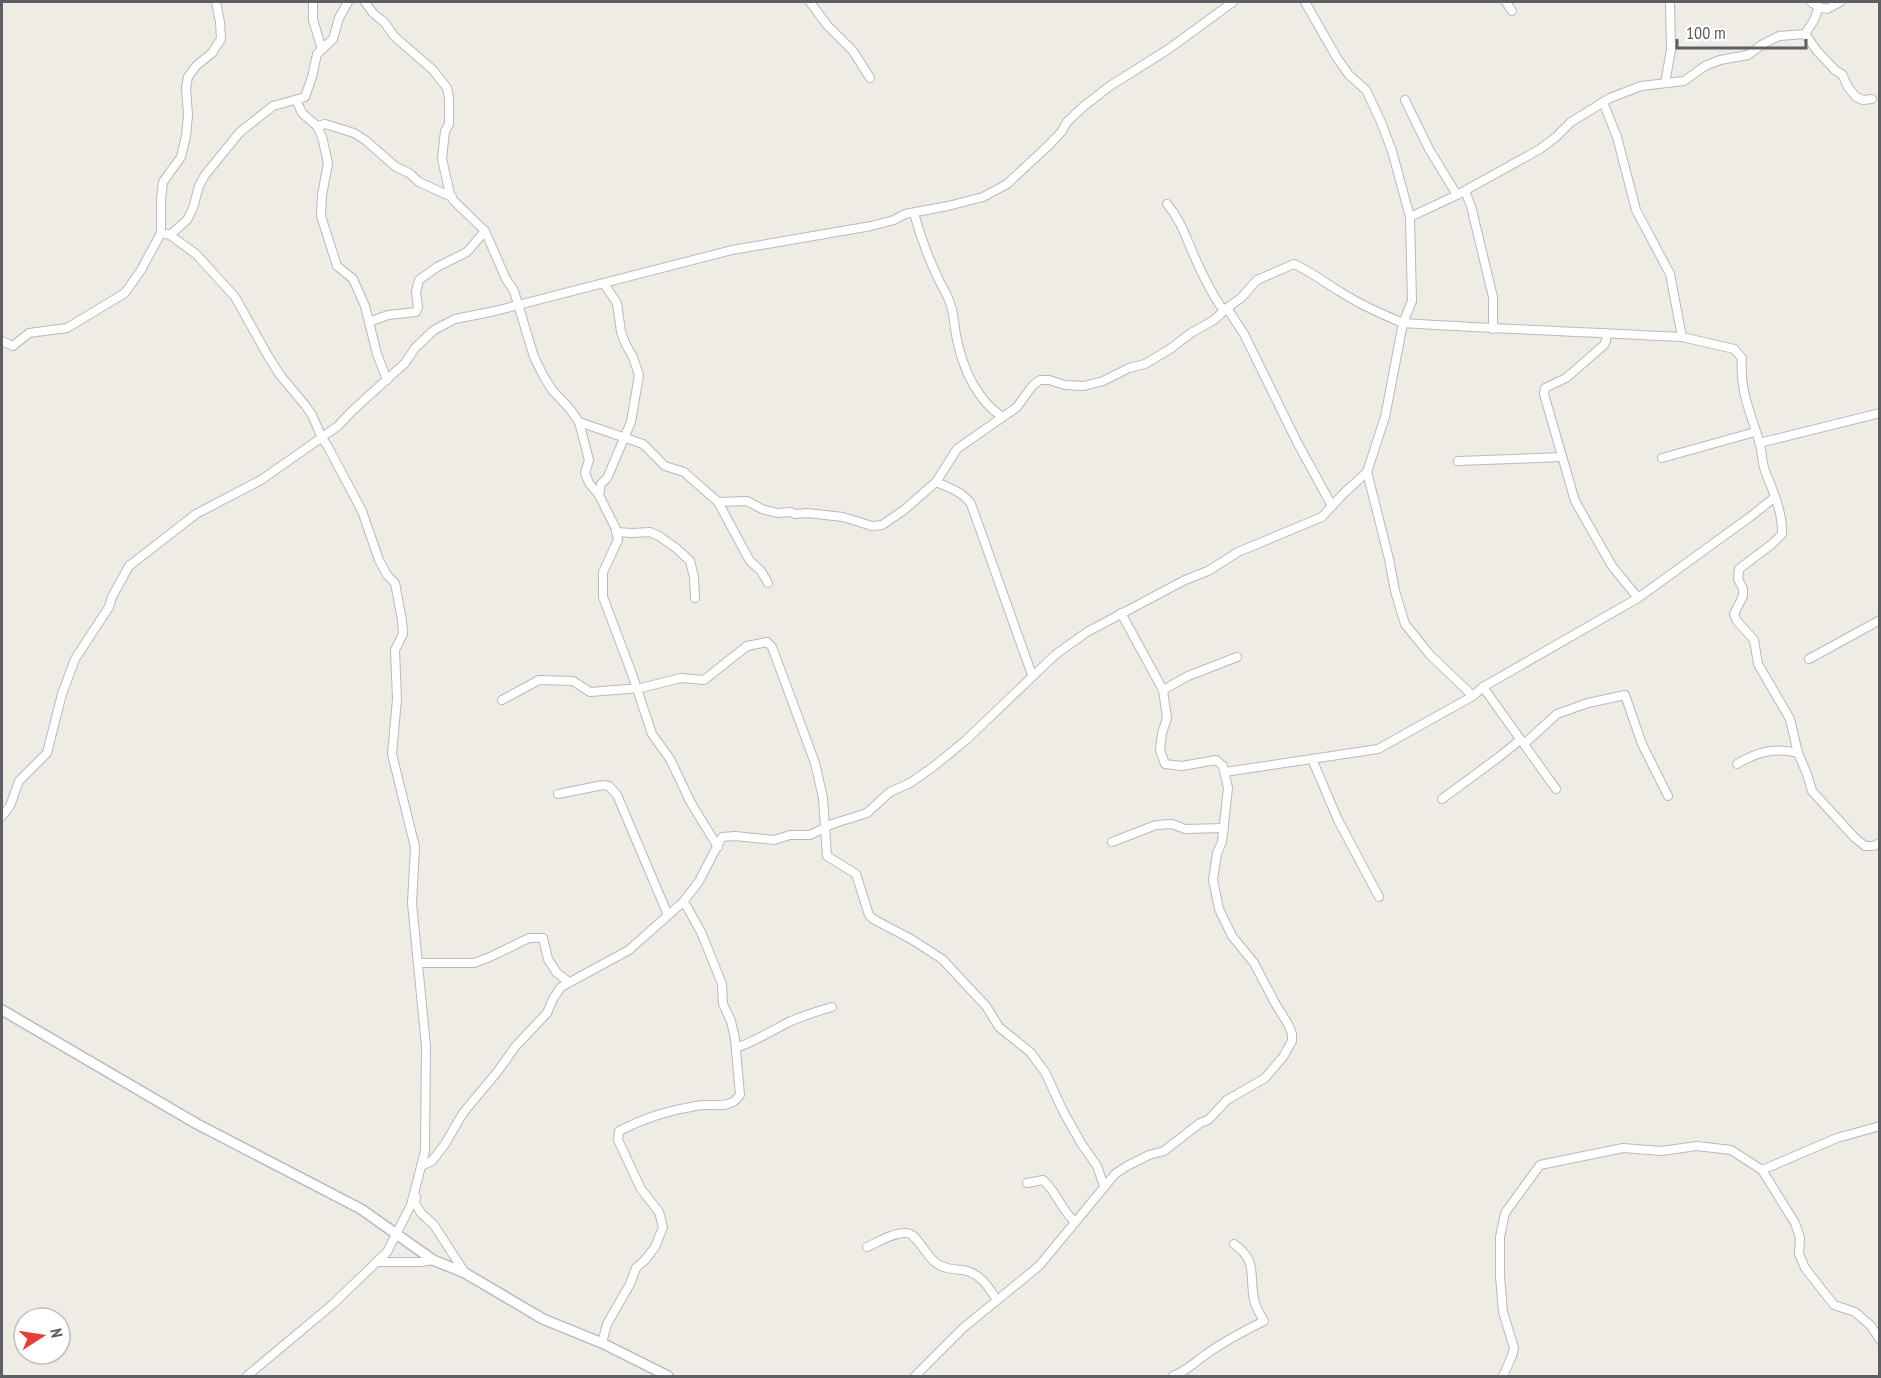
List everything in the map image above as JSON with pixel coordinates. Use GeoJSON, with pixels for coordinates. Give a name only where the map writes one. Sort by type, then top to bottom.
{"type":"FeatureCollection","features":[{"type":"Feature","properties":{"kind":"street"},"geometry":{"type":"LineString","coordinates":[[2,341],[13,346],[29,333],[67,328],[125,292],[141,270],[161,233],[160,199],[163,182],[181,157],[186,136],[188,76],[212,53],[220,39],[220,22],[216,2]]}},
{"type":"Feature","properties":{"kind":"street"},"geometry":{"type":"LineString","coordinates":[[313,2],[315,28],[322,49]]}},
{"type":"Feature","properties":{"kind":"street"},"geometry":{"type":"LineString","coordinates":[[170,235],[182,225],[193,208],[199,186],[205,175],[240,132],[273,106],[305,97],[317,54],[333,39],[339,18],[348,2]]}},
{"type":"Feature","properties":{"kind":"street"},"geometry":{"type":"LineString","coordinates":[[366,2],[394,36],[433,70],[447,88],[449,124],[445,131],[442,159],[452,197]]}},
{"type":"Feature","properties":{"kind":"street"},"geometry":{"type":"LineString","coordinates":[[810,2],[827,25],[853,51],[870,78]]}},
{"type":"Feature","properties":{"kind":"street"},"geometry":{"type":"LineString","coordinates":[[2,816],[10,806],[19,781],[47,753],[59,704],[75,659],[109,607],[129,566],[196,513],[261,480],[339,426],[352,411],[405,363],[415,348],[434,330],[455,319],[604,284],[732,250],[871,226],[894,220],[905,214],[983,197],[1007,184],[1062,132],[1067,122],[1084,106],[1233,2]]}},
{"type":"Feature","properties":{"kind":"street"},"geometry":{"type":"LineString","coordinates":[[421,1166],[432,1161],[463,1113],[498,1071],[514,1047],[547,1013],[561,987],[629,950],[668,915],[698,883],[723,837],[774,840],[790,835],[810,835],[832,824],[867,813],[890,792],[910,783],[966,740],[1032,675],[1055,655],[1088,632],[1185,580],[1208,571],[1238,552],[1322,517],[1367,472],[1385,417],[1403,323],[1412,301],[1410,217],[1392,151],[1366,90],[1349,75],[1337,58],[1305,2]]}},
{"type":"Feature","properties":{"kind":"street"},"geometry":{"type":"LineString","coordinates":[[1506,2],[1512,11]]}},
{"type":"Feature","properties":{"kind":"street"},"geometry":{"type":"LineString","coordinates":[[1665,82],[1671,50],[1670,2]]}},
{"type":"Feature","properties":{"kind":"street"},"geometry":{"type":"LineString","coordinates":[[1811,2],[1827,9],[1840,2]]}},
{"type":"Feature","properties":{"kind":"street"},"geometry":{"type":"LineString","coordinates":[[1805,34],[1819,7]]}},
{"type":"Feature","properties":{"kind":"street"},"geometry":{"type":"LineString","coordinates":[[1410,217],[1461,193],[1540,148],[1556,138],[1571,122],[1610,98],[1641,86],[1684,81],[1706,66],[1720,60],[1748,55],[1779,36],[1805,34]]}},
{"type":"Feature","properties":{"kind":"street"},"geometry":{"type":"LineString","coordinates":[[1805,34],[1818,52],[1836,71],[1842,74],[1856,97],[1863,100],[1872,99]]}},
{"type":"Feature","properties":{"kind":"street"},"geometry":{"type":"LineString","coordinates":[[296,100],[302,113],[317,126],[326,149],[328,163],[321,216],[337,266],[353,279],[387,380]]}},
{"type":"Feature","properties":{"kind":"street"},"geometry":{"type":"LineString","coordinates":[[1405,100],[1429,148],[1470,206],[1493,297],[1493,329]]}},
{"type":"Feature","properties":{"kind":"street"},"geometry":{"type":"LineString","coordinates":[[1603,102],[1617,137],[1636,210],[1670,274],[1682,337]]}},
{"type":"Feature","properties":{"kind":"street"},"geometry":{"type":"LineString","coordinates":[[317,126],[325,124],[354,133],[396,167],[419,182],[452,197],[485,231],[496,260],[514,291],[534,357],[552,390],[579,422],[589,460],[585,474],[599,495],[616,532],[618,540],[603,572],[603,597],[652,734],[670,759],[691,803],[718,847]]}},
{"type":"Feature","properties":{"kind":"street"},"geometry":{"type":"LineString","coordinates":[[1167,204],[1177,215],[1214,296],[1244,334],[1297,442],[1332,506]]}},
{"type":"Feature","properties":{"kind":"street"},"geometry":{"type":"LineString","coordinates":[[914,213],[927,254],[954,312],[958,346],[965,368],[982,399],[1002,417]]}},
{"type":"Feature","properties":{"kind":"street"},"geometry":{"type":"LineString","coordinates":[[180,243],[182,225]]}},
{"type":"Feature","properties":{"kind":"street"},"geometry":{"type":"LineString","coordinates":[[369,322],[388,315],[416,312],[418,307],[416,292],[419,280],[437,267],[467,252],[485,231]]}},
{"type":"Feature","properties":{"kind":"street"},"geometry":{"type":"LineString","coordinates":[[161,233],[170,235],[196,254],[235,297],[268,356],[312,415],[322,438],[355,497],[379,560],[387,575],[395,583],[403,634],[395,650],[397,699],[392,754],[415,847],[412,903],[423,1003],[426,1065],[425,1151],[411,1205],[394,1234],[387,1252],[333,1304],[247,1377]]}},
{"type":"Feature","properties":{"kind":"street"},"geometry":{"type":"LineString","coordinates":[[718,502],[747,501],[762,509],[777,513],[807,513],[843,517],[878,526],[899,515],[936,482],[957,449],[1017,407],[1033,385],[1040,380],[1084,386],[1145,364],[1199,327],[1214,320],[1241,298],[1257,280],[1294,264],[1307,269],[1340,292],[1372,310],[1403,323],[1682,337],[1734,349],[1742,358],[1740,375],[1744,397],[1782,527],[1782,534],[1772,544],[1738,569],[1738,579],[1743,589],[1743,596],[1734,614],[1737,621],[1754,640],[1758,664],[1790,719],[1798,753],[1812,791],[1830,808],[1845,829],[1865,846],[1880,843]]}},
{"type":"Feature","properties":{"kind":"street"},"geometry":{"type":"LineString","coordinates":[[599,495],[601,484],[611,470],[630,422],[639,375],[621,332],[617,303],[604,284]]}},
{"type":"Feature","properties":{"kind":"street"},"geometry":{"type":"LineString","coordinates":[[1606,333],[1604,345],[1566,378],[1545,388],[1544,391],[1575,501],[1612,567],[1638,598]]}},
{"type":"Feature","properties":{"kind":"street"},"geometry":{"type":"LineString","coordinates":[[1759,443],[1880,413]]}},
{"type":"Feature","properties":{"kind":"street"},"geometry":{"type":"LineString","coordinates":[[579,422],[643,444],[665,466],[684,472],[718,502],[750,561],[761,571],[768,583]]}},
{"type":"Feature","properties":{"kind":"street"},"geometry":{"type":"LineString","coordinates":[[1662,458],[1755,432]]}},
{"type":"Feature","properties":{"kind":"street"},"geometry":{"type":"LineString","coordinates":[[1458,461],[1562,457]]}},
{"type":"Feature","properties":{"kind":"street"},"geometry":{"type":"LineString","coordinates":[[1367,472],[1405,624],[1430,654],[1473,696]]}},
{"type":"Feature","properties":{"kind":"street"},"geometry":{"type":"LineString","coordinates":[[936,482],[960,493],[971,504],[1032,675]]}},
{"type":"Feature","properties":{"kind":"street"},"geometry":{"type":"LineString","coordinates":[[1226,772],[1378,749],[1473,696],[1483,687],[1638,598],[1775,497]]}},
{"type":"Feature","properties":{"kind":"street"},"geometry":{"type":"LineString","coordinates":[[616,532],[650,532],[676,548],[690,561],[695,598]]}},
{"type":"Feature","properties":{"kind":"street"},"geometry":{"type":"LineString","coordinates":[[915,1377],[963,1328],[1039,1266],[1115,1174],[1149,1155],[1164,1150],[1200,1123],[1208,1120],[1227,1100],[1265,1078],[1290,1048],[1292,1034],[1288,1024],[1254,963],[1232,936],[1219,909],[1213,880],[1224,828],[1228,788],[1226,772],[1216,760],[1182,766],[1165,764],[1160,750],[1167,718],[1163,690],[1121,614]]}},
{"type":"Feature","properties":{"kind":"street"},"geometry":{"type":"LineString","coordinates":[[1809,659],[1880,620]]}},
{"type":"Feature","properties":{"kind":"street"},"geometry":{"type":"LineString","coordinates":[[502,700],[539,680],[573,681],[590,692],[637,688],[681,678],[704,680],[747,646],[767,642],[772,647],[815,763],[822,798],[827,856],[856,874],[869,915],[873,920],[911,939],[942,959],[986,1006],[999,1027],[1030,1052],[1045,1072],[1063,1111],[1097,1166],[1104,1186]]}},
{"type":"Feature","properties":{"kind":"street"},"geometry":{"type":"LineString","coordinates":[[1163,690],[1188,676],[1237,657]]}},
{"type":"Feature","properties":{"kind":"street"},"geometry":{"type":"LineString","coordinates":[[1483,687],[1556,789]]}},
{"type":"Feature","properties":{"kind":"street"},"geometry":{"type":"LineString","coordinates":[[1442,799],[1557,714],[1588,703],[1625,695],[1642,744],[1668,796]]}},
{"type":"Feature","properties":{"kind":"street"},"geometry":{"type":"LineString","coordinates":[[1737,764],[1753,755],[1772,749],[1798,753]]}},
{"type":"Feature","properties":{"kind":"street"},"geometry":{"type":"LineString","coordinates":[[1312,759],[1338,820],[1378,897]]}},
{"type":"Feature","properties":{"kind":"street"},"geometry":{"type":"LineString","coordinates":[[558,794],[603,785],[609,786],[617,795],[668,915]]}},
{"type":"Feature","properties":{"kind":"street"},"geometry":{"type":"LineString","coordinates":[[1112,842],[1156,825],[1172,824],[1185,829],[1224,828]]}},
{"type":"Feature","properties":{"kind":"street"},"geometry":{"type":"LineString","coordinates":[[602,1343],[607,1324],[630,1284],[636,1268],[655,1247],[663,1227],[658,1212],[641,1189],[618,1140],[619,1131],[684,1108],[733,1102],[740,1095],[736,1048],[731,1021],[723,1004],[722,984],[701,932],[682,902]]}},
{"type":"Feature","properties":{"kind":"street"},"geometry":{"type":"LineString","coordinates":[[418,963],[474,963],[529,938],[543,938],[548,960],[557,973],[569,982]]}},
{"type":"Feature","properties":{"kind":"street"},"geometry":{"type":"LineString","coordinates":[[736,1048],[791,1021],[832,1007]]}},
{"type":"Feature","properties":{"kind":"street"},"geometry":{"type":"LineString","coordinates":[[2,1010],[197,1124],[362,1209],[432,1260],[465,1273],[543,1319],[602,1343],[668,1377]]}},
{"type":"Feature","properties":{"kind":"street"},"geometry":{"type":"LineString","coordinates":[[1762,1170],[1837,1138],[1880,1126]]}},
{"type":"Feature","properties":{"kind":"street"},"geometry":{"type":"LineString","coordinates":[[1503,1377],[1514,1348],[1503,1312],[1500,1276],[1500,1237],[1505,1213],[1540,1165],[1623,1148],[1661,1151],[1697,1146],[1731,1150],[1762,1170],[1795,1223],[1800,1238],[1799,1254],[1809,1275],[1834,1305],[1856,1312],[1871,1326],[1880,1340]]}},
{"type":"Feature","properties":{"kind":"street"},"geometry":{"type":"LineString","coordinates":[[1027,1183],[1043,1180],[1051,1186],[1066,1215],[1075,1222]]}},
{"type":"Feature","properties":{"kind":"street"},"geometry":{"type":"LineString","coordinates":[[416,1187],[415,1203],[421,1213],[434,1225],[465,1273]]}},
{"type":"Feature","properties":{"kind":"street"},"geometry":{"type":"LineString","coordinates":[[867,1247],[900,1234],[911,1234],[928,1256],[938,1264],[980,1277],[997,1300]]}},
{"type":"Feature","properties":{"kind":"street"},"geometry":{"type":"LineString","coordinates":[[1173,1377],[1225,1342],[1264,1321],[1254,1302],[1251,1265],[1244,1251],[1234,1244]]}},
{"type":"Feature","properties":{"kind":"street"},"geometry":{"type":"LineString","coordinates":[[376,1262],[432,1260]]}}]}
